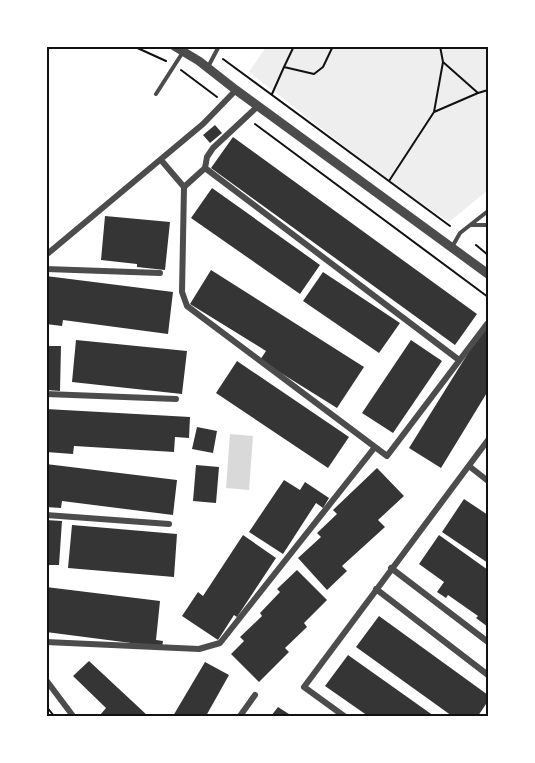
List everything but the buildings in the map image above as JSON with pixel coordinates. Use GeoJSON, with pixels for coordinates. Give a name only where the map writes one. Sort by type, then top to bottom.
{"type":"FeatureCollection","features":[{"type":"Feature","properties":{"kind":"street"},"geometry":{"type":"LineString","coordinates":[[178,49],[208,68],[489,274]]}},
{"type":"Feature","properties":{"kind":"street"},"geometry":{"type":"LineString","coordinates":[[46,255],[203,124],[236,90]]}},
{"type":"Feature","properties":{"kind":"street"},"geometry":{"type":"LineString","coordinates":[[184,187],[205,168],[207,157],[213,148],[258,106]]}},
{"type":"Feature","properties":{"kind":"street"},"geometry":{"type":"LineString","coordinates":[[161,160],[184,187],[182,292],[187,306],[387,456],[487,324]]}},
{"type":"Feature","properties":{"kind":"street"},"geometry":{"type":"LineString","coordinates":[[205,168],[459,360]]}},
{"type":"Feature","properties":{"kind":"street"},"geometry":{"type":"LineString","coordinates":[[46,269],[160,273]]}},
{"type":"Feature","properties":{"kind":"street"},"geometry":{"type":"LineString","coordinates":[[46,394],[176,399]]}},
{"type":"Feature","properties":{"kind":"street"},"geometry":{"type":"LineString","coordinates":[[344,717],[304,687],[489,440]]}},
{"type":"Feature","properties":{"kind":"street"},"geometry":{"type":"LineString","coordinates":[[46,642],[199,649],[220,643],[375,447]]}},
{"type":"Feature","properties":{"kind":"street"},"geometry":{"type":"LineString","coordinates":[[469,466],[489,481]]}},
{"type":"Feature","properties":{"kind":"street"},"geometry":{"type":"LineString","coordinates":[[46,514],[169,524]]}},
{"type":"Feature","properties":{"kind":"street"},"geometry":{"type":"LineString","coordinates":[[391,568],[489,642]]}},
{"type":"Feature","properties":{"kind":"street"},"geometry":{"type":"LineString","coordinates":[[376,589],[489,675]]}},
{"type":"Feature","properties":{"kind":"street"},"geometry":{"type":"LineString","coordinates":[[46,680],[73,717]]}},
{"type":"Feature","properties":{"kind":"street"},"geometry":{"type":"LineString","coordinates":[[240,717],[255,696]]}},
{"type":"Feature","properties":{"kind":"lane"},"geometry":{"type":"LineString","coordinates":[[208,68],[219,46]]}},
{"type":"Feature","properties":{"kind":"lane"},"geometry":{"type":"LineString","coordinates":[[156,94],[178,49]]}},
{"type":"Feature","properties":{"kind":"lane"},"geometry":{"type":"LineString","coordinates":[[452,247],[460,233],[489,211]]}},
{"type":"Feature","properties":{"kind":"lane"},"geometry":{"type":"LineString","coordinates":[[470,225],[489,225]]}},
{"type":"Feature","properties":{"kind":"path"},"geometry":{"type":"LineString","coordinates":[[272,95],[294,46]]}},
{"type":"Feature","properties":{"kind":"path"},"geometry":{"type":"LineString","coordinates":[[284,67],[314,74],[323,67],[333,46]]}},
{"type":"Feature","properties":{"kind":"path"},"geometry":{"type":"LineString","coordinates":[[389,181],[434,112],[443,62],[440,46]]}},
{"type":"Feature","properties":{"kind":"path"},"geometry":{"type":"LineString","coordinates":[[221,57],[450,225]]}},
{"type":"Feature","properties":{"kind":"path"},"geometry":{"type":"LineString","coordinates":[[443,62],[478,93]]}},
{"type":"Feature","properties":{"kind":"path"},"geometry":{"type":"LineString","coordinates":[[434,112],[489,90]]}},
{"type":"Feature","properties":{"kind":"path"},"geometry":{"type":"LineString","coordinates":[[255,124],[489,297]]}},
{"type":"Feature","properties":{"kind":"path"},"geometry":{"type":"LineString","coordinates":[[476,245],[489,255]]}},
{"type":"Feature","properties":{"kind":"path"},"geometry":{"type":"LineString","coordinates":[[46,706],[54,717]]}},
{"type":"Feature","properties":{"kind":"shaded area"},"geometry":{"type":"Polygon","coordinates":[[[266,47],[488,47],[488,190],[449,222],[389,181],[249,72],[266,47]]]}},
{"type":"Feature","properties":{"kind":"shaded area"},"geometry":{"type":"Polygon","coordinates":[[[230,434],[253,436],[249,490],[226,488],[230,434]]]}}]}
